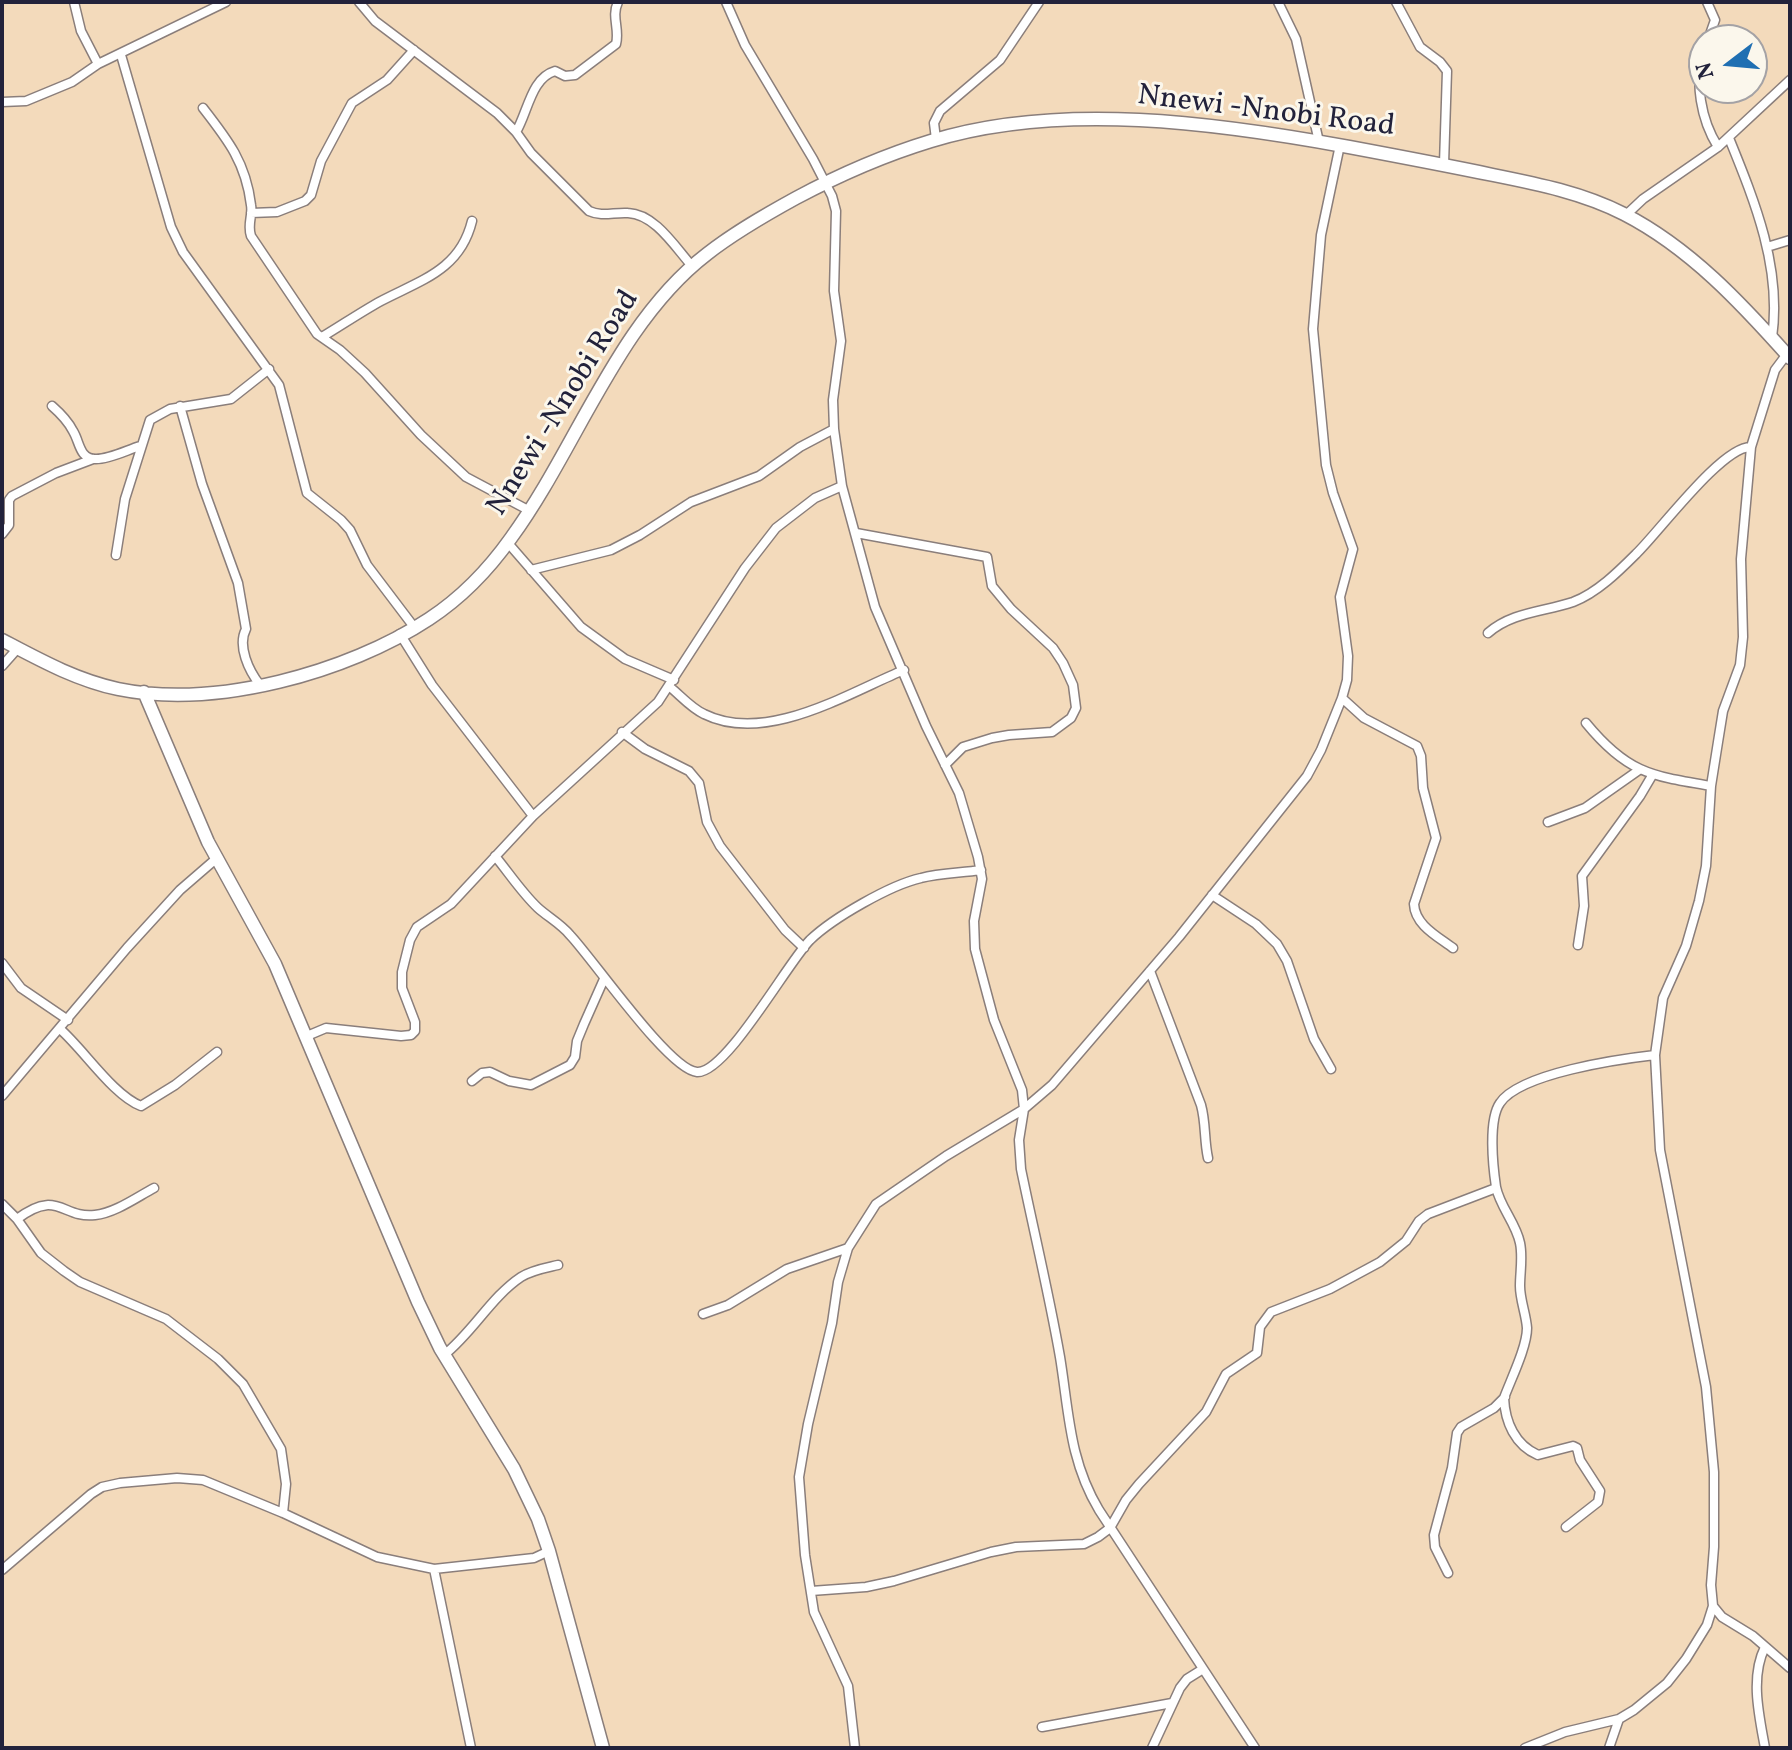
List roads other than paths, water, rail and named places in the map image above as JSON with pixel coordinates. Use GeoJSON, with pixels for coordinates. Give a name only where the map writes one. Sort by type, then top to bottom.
{"type":"FeatureCollection","features":[{"type":"Feature","properties":{"kind":"main road","name":"Nnewi -Nnobi Road"},"geometry":{"type":"LineString","coordinates":[[2,640],[65,673],[116,688],[208,695],[334,665],[400,634],[430,618],[472,584],[508,543],[645,317],[692,266],[753,221],[825,183],[886,157],[936,139],[1047,121],[1124,120],[1215,127],[1340,145],[1546,185],[1626,215],[1676,248],[1714,277],[1788,356]]}},
{"type":"Feature","properties":{"kind":"main road"},"geometry":{"type":"LineString","coordinates":[[144,692],[217,858],[275,964],[418,1302],[444,1355],[528,1496],[549,1551],[603,1748]]}},
{"type":"Feature","properties":{"kind":"street"},"geometry":{"type":"LineString","coordinates":[[74,2],[81,31],[98,64]]}},
{"type":"Feature","properties":{"kind":"street"},"geometry":{"type":"LineString","coordinates":[[359,2],[375,21],[497,113],[531,153],[589,211],[601,215],[628,213],[642,216],[692,266]]}},
{"type":"Feature","properties":{"kind":"street"},"geometry":{"type":"LineString","coordinates":[[516,132],[540,80],[555,71],[575,75],[616,44],[618,33],[614,14],[618,2]]}},
{"type":"Feature","properties":{"kind":"street"},"geometry":{"type":"LineString","coordinates":[[726,2],[745,45],[781,102],[825,183],[836,211],[833,277],[841,341],[833,400],[842,486],[875,607],[968,819],[981,870],[982,888],[974,921],[975,949],[994,1020],[1018,1077],[1024,1109],[1019,1140],[1021,1169],[1060,1358],[1066,1418],[1075,1458],[1088,1492],[1110,1528],[1255,1748]]}},
{"type":"Feature","properties":{"kind":"street"},"geometry":{"type":"LineString","coordinates":[[936,139],[934,123],[940,111],[1000,60],[1039,2]]}},
{"type":"Feature","properties":{"kind":"street"},"geometry":{"type":"LineString","coordinates":[[1278,2],[1296,39],[1319,142]]}},
{"type":"Feature","properties":{"kind":"street"},"geometry":{"type":"LineString","coordinates":[[1396,2],[1420,47],[1447,71],[1444,164]]}},
{"type":"Feature","properties":{"kind":"street"},"geometry":{"type":"LineString","coordinates":[[1707,2],[1715,20],[1714,24]]}},
{"type":"Feature","properties":{"kind":"street"},"geometry":{"type":"LineString","coordinates":[[2,102],[26,101],[72,82],[98,64],[223,3]]}},
{"type":"Feature","properties":{"kind":"street"},"geometry":{"type":"LineString","coordinates":[[251,213],[277,212],[305,201],[311,195],[321,161],[352,103],[387,80],[414,50]]}},
{"type":"Feature","properties":{"kind":"street"},"geometry":{"type":"LineString","coordinates":[[121,55],[171,227],[183,252],[279,385],[307,493],[350,530],[367,565],[414,627]]}},
{"type":"Feature","properties":{"kind":"street"},"geometry":{"type":"LineString","coordinates":[[1626,215],[1643,199],[1729,138],[1790,80]]}},
{"type":"Feature","properties":{"kind":"street"},"geometry":{"type":"LineString","coordinates":[[1703,104],[1710,135],[1718,147]]}},
{"type":"Feature","properties":{"kind":"street"},"geometry":{"type":"LineString","coordinates":[[203,108],[238,156],[251,205],[248,227],[251,236],[317,334],[365,373],[421,435],[466,477],[530,511]]}},
{"type":"Feature","properties":{"kind":"street"},"geometry":{"type":"LineString","coordinates":[[1729,138],[1767,247],[1775,290],[1772,338]]}},
{"type":"Feature","properties":{"kind":"street"},"geometry":{"type":"LineString","coordinates":[[855,1748],[848,1686],[814,1612],[799,1477],[838,1282],[848,1248],[876,1204],[946,1156],[1024,1109],[1052,1085],[1150,971],[1307,776],[1342,698],[1347,680],[1348,656],[1340,597],[1353,549],[1326,465],[1313,329],[1321,235],[1340,145]]}},
{"type":"Feature","properties":{"kind":"street"},"geometry":{"type":"LineString","coordinates":[[322,337],[441,269],[462,250],[472,221]]}},
{"type":"Feature","properties":{"kind":"street"},"geometry":{"type":"LineString","coordinates":[[1767,247],[1790,240]]}},
{"type":"Feature","properties":{"kind":"street"},"geometry":{"type":"LineString","coordinates":[[1525,1748],[1565,1732],[1619,1719],[1667,1683],[1707,1625],[1713,1606],[1714,1472],[1706,1387],[1660,1150],[1655,1055],[1663,998],[1686,946],[1699,901],[1709,833],[1711,786],[1723,711],[1740,665],[1743,637],[1741,559],[1751,447],[1775,370],[1788,356]]}},
{"type":"Feature","properties":{"kind":"street"},"geometry":{"type":"LineString","coordinates":[[116,555],[125,499],[150,420],[161,412],[180,406],[231,399],[269,369]]}},
{"type":"Feature","properties":{"kind":"street"},"geometry":{"type":"LineString","coordinates":[[52,406],[75,434],[83,454],[93,459]]}},
{"type":"Feature","properties":{"kind":"street"},"geometry":{"type":"LineString","coordinates":[[180,406],[202,484],[238,583],[246,629],[242,636],[249,671],[260,685]]}},
{"type":"Feature","properties":{"kind":"street"},"geometry":{"type":"LineString","coordinates":[[531,570],[611,550],[691,502],[759,476],[800,447],[834,429]]}},
{"type":"Feature","properties":{"kind":"street"},"geometry":{"type":"LineString","coordinates":[[2,534],[9,525],[8,505],[12,496],[56,473],[140,446]]}},
{"type":"Feature","properties":{"kind":"street"},"geometry":{"type":"LineString","coordinates":[[1488,633],[1511,618],[1587,596],[1637,554],[1720,463],[1739,448],[1751,447]]}},
{"type":"Feature","properties":{"kind":"street"},"geometry":{"type":"LineString","coordinates":[[307,1036],[326,1028],[401,1036],[411,1035],[415,1031],[415,1022],[402,988],[402,972],[410,940],[417,927],[451,904],[533,816],[622,732],[648,713],[672,684],[745,568],[776,528],[815,498],[842,486]]}},
{"type":"Feature","properties":{"kind":"street"},"geometry":{"type":"LineString","coordinates":[[856,533],[987,557],[992,586],[1011,609],[1053,648],[1073,685],[1076,708],[1061,728],[1043,734],[1009,735],[963,747],[945,765]]}},
{"type":"Feature","properties":{"kind":"street"},"geometry":{"type":"LineString","coordinates":[[508,543],[563,607],[593,636],[625,659],[672,684],[707,716],[761,723],[830,704],[904,670]]}},
{"type":"Feature","properties":{"kind":"street"},"geometry":{"type":"LineString","coordinates":[[400,634],[432,685],[533,816]]}},
{"type":"Feature","properties":{"kind":"street"},"geometry":{"type":"LineString","coordinates":[[2,666],[18,648]]}},
{"type":"Feature","properties":{"kind":"street"},"geometry":{"type":"LineString","coordinates":[[1342,698],[1364,718],[1417,746],[1421,756],[1423,788],[1436,838],[1414,904],[1415,911],[1428,930],[1453,948]]}},
{"type":"Feature","properties":{"kind":"street"},"geometry":{"type":"LineString","coordinates":[[1586,723],[1613,754],[1639,770],[1711,786]]}},
{"type":"Feature","properties":{"kind":"street"},"geometry":{"type":"LineString","coordinates":[[622,732],[645,749],[689,771],[699,783],[707,822],[720,846],[771,914],[804,948]]}},
{"type":"Feature","properties":{"kind":"street"},"geometry":{"type":"LineString","coordinates":[[1548,822],[1585,808],[1639,770]]}},
{"type":"Feature","properties":{"kind":"street"},"geometry":{"type":"LineString","coordinates":[[1578,945],[1584,906],[1582,876],[1633,807],[1653,774]]}},
{"type":"Feature","properties":{"kind":"street"},"geometry":{"type":"LineString","coordinates":[[495,856],[539,909],[570,934],[604,979],[672,1055],[690,1071],[699,1072],[715,1064],[745,1029],[804,948],[826,926],[919,878],[981,870]]}},
{"type":"Feature","properties":{"kind":"street"},"geometry":{"type":"LineString","coordinates":[[2,1096],[180,890],[217,858]]}},
{"type":"Feature","properties":{"kind":"street"},"geometry":{"type":"LineString","coordinates":[[1212,895],[1256,924],[1277,944],[1287,961],[1314,1039],[1331,1069]]}},
{"type":"Feature","properties":{"kind":"street"},"geometry":{"type":"LineString","coordinates":[[2,963],[21,988],[68,1020]]}},
{"type":"Feature","properties":{"kind":"street"},"geometry":{"type":"LineString","coordinates":[[1150,971],[1201,1105],[1208,1158]]}},
{"type":"Feature","properties":{"kind":"street"},"geometry":{"type":"LineString","coordinates":[[472,1081],[482,1073],[490,1072],[509,1081],[531,1085],[570,1065],[604,979]]}},
{"type":"Feature","properties":{"kind":"street"},"geometry":{"type":"LineString","coordinates":[[60,1029],[111,1082],[141,1106],[175,1085],[217,1052]]}},
{"type":"Feature","properties":{"kind":"street"},"geometry":{"type":"LineString","coordinates":[[1566,1527],[1598,1502],[1600,1491],[1580,1460],[1577,1448],[1573,1446],[1538,1455],[1522,1446],[1512,1432],[1505,1408],[1505,1397],[1525,1341],[1527,1326],[1520,1288],[1520,1242],[1496,1188],[1495,1112],[1509,1094],[1565,1072],[1616,1059],[1655,1055]]}},
{"type":"Feature","properties":{"kind":"street"},"geometry":{"type":"LineString","coordinates":[[17,1219],[26,1212],[53,1204],[93,1216],[154,1188]]}},
{"type":"Feature","properties":{"kind":"street"},"geometry":{"type":"LineString","coordinates":[[811,1591],[866,1587],[894,1581],[967,1558],[1016,1547],[1084,1544],[1110,1528],[1126,1500],[1206,1412],[1226,1374],[1257,1353],[1260,1327],[1271,1312],[1330,1289],[1380,1262],[1406,1241],[1419,1221],[1428,1214],[1496,1188]]}},
{"type":"Feature","properties":{"kind":"street"},"geometry":{"type":"LineString","coordinates":[[2,1204],[41,1253],[64,1271],[80,1282],[166,1319],[218,1359],[243,1384],[281,1449],[286,1484],[283,1513]]}},
{"type":"Feature","properties":{"kind":"street"},"geometry":{"type":"LineString","coordinates":[[703,1314],[728,1305],[787,1269],[848,1248]]}},
{"type":"Feature","properties":{"kind":"street"},"geometry":{"type":"LineString","coordinates":[[444,1355],[462,1341],[487,1310],[521,1277],[558,1265]]}},
{"type":"Feature","properties":{"kind":"street"},"geometry":{"type":"LineString","coordinates":[[1448,1573],[1435,1547],[1434,1535],[1452,1468],[1457,1433],[1505,1397]]}},
{"type":"Feature","properties":{"kind":"street"},"geometry":{"type":"LineString","coordinates":[[2,1570],[102,1487],[177,1478],[203,1480],[377,1557],[434,1569],[534,1558],[549,1551]]}},
{"type":"Feature","properties":{"kind":"street"},"geometry":{"type":"LineString","coordinates":[[434,1569],[471,1748]]}},
{"type":"Feature","properties":{"kind":"street"},"geometry":{"type":"LineString","coordinates":[[1713,1606],[1722,1617],[1753,1636],[1790,1668]]}},
{"type":"Feature","properties":{"kind":"street"},"geometry":{"type":"LineString","coordinates":[[1765,1647],[1758,1662],[1757,1694],[1765,1748]]}},
{"type":"Feature","properties":{"kind":"street"},"geometry":{"type":"LineString","coordinates":[[1152,1748],[1172,1703],[1187,1679],[1203,1669]]}},
{"type":"Feature","properties":{"kind":"street"},"geometry":{"type":"LineString","coordinates":[[1042,1727],[1172,1703]]}},
{"type":"Feature","properties":{"kind":"street"},"geometry":{"type":"LineString","coordinates":[[1609,1748],[1619,1719]]}}]}
